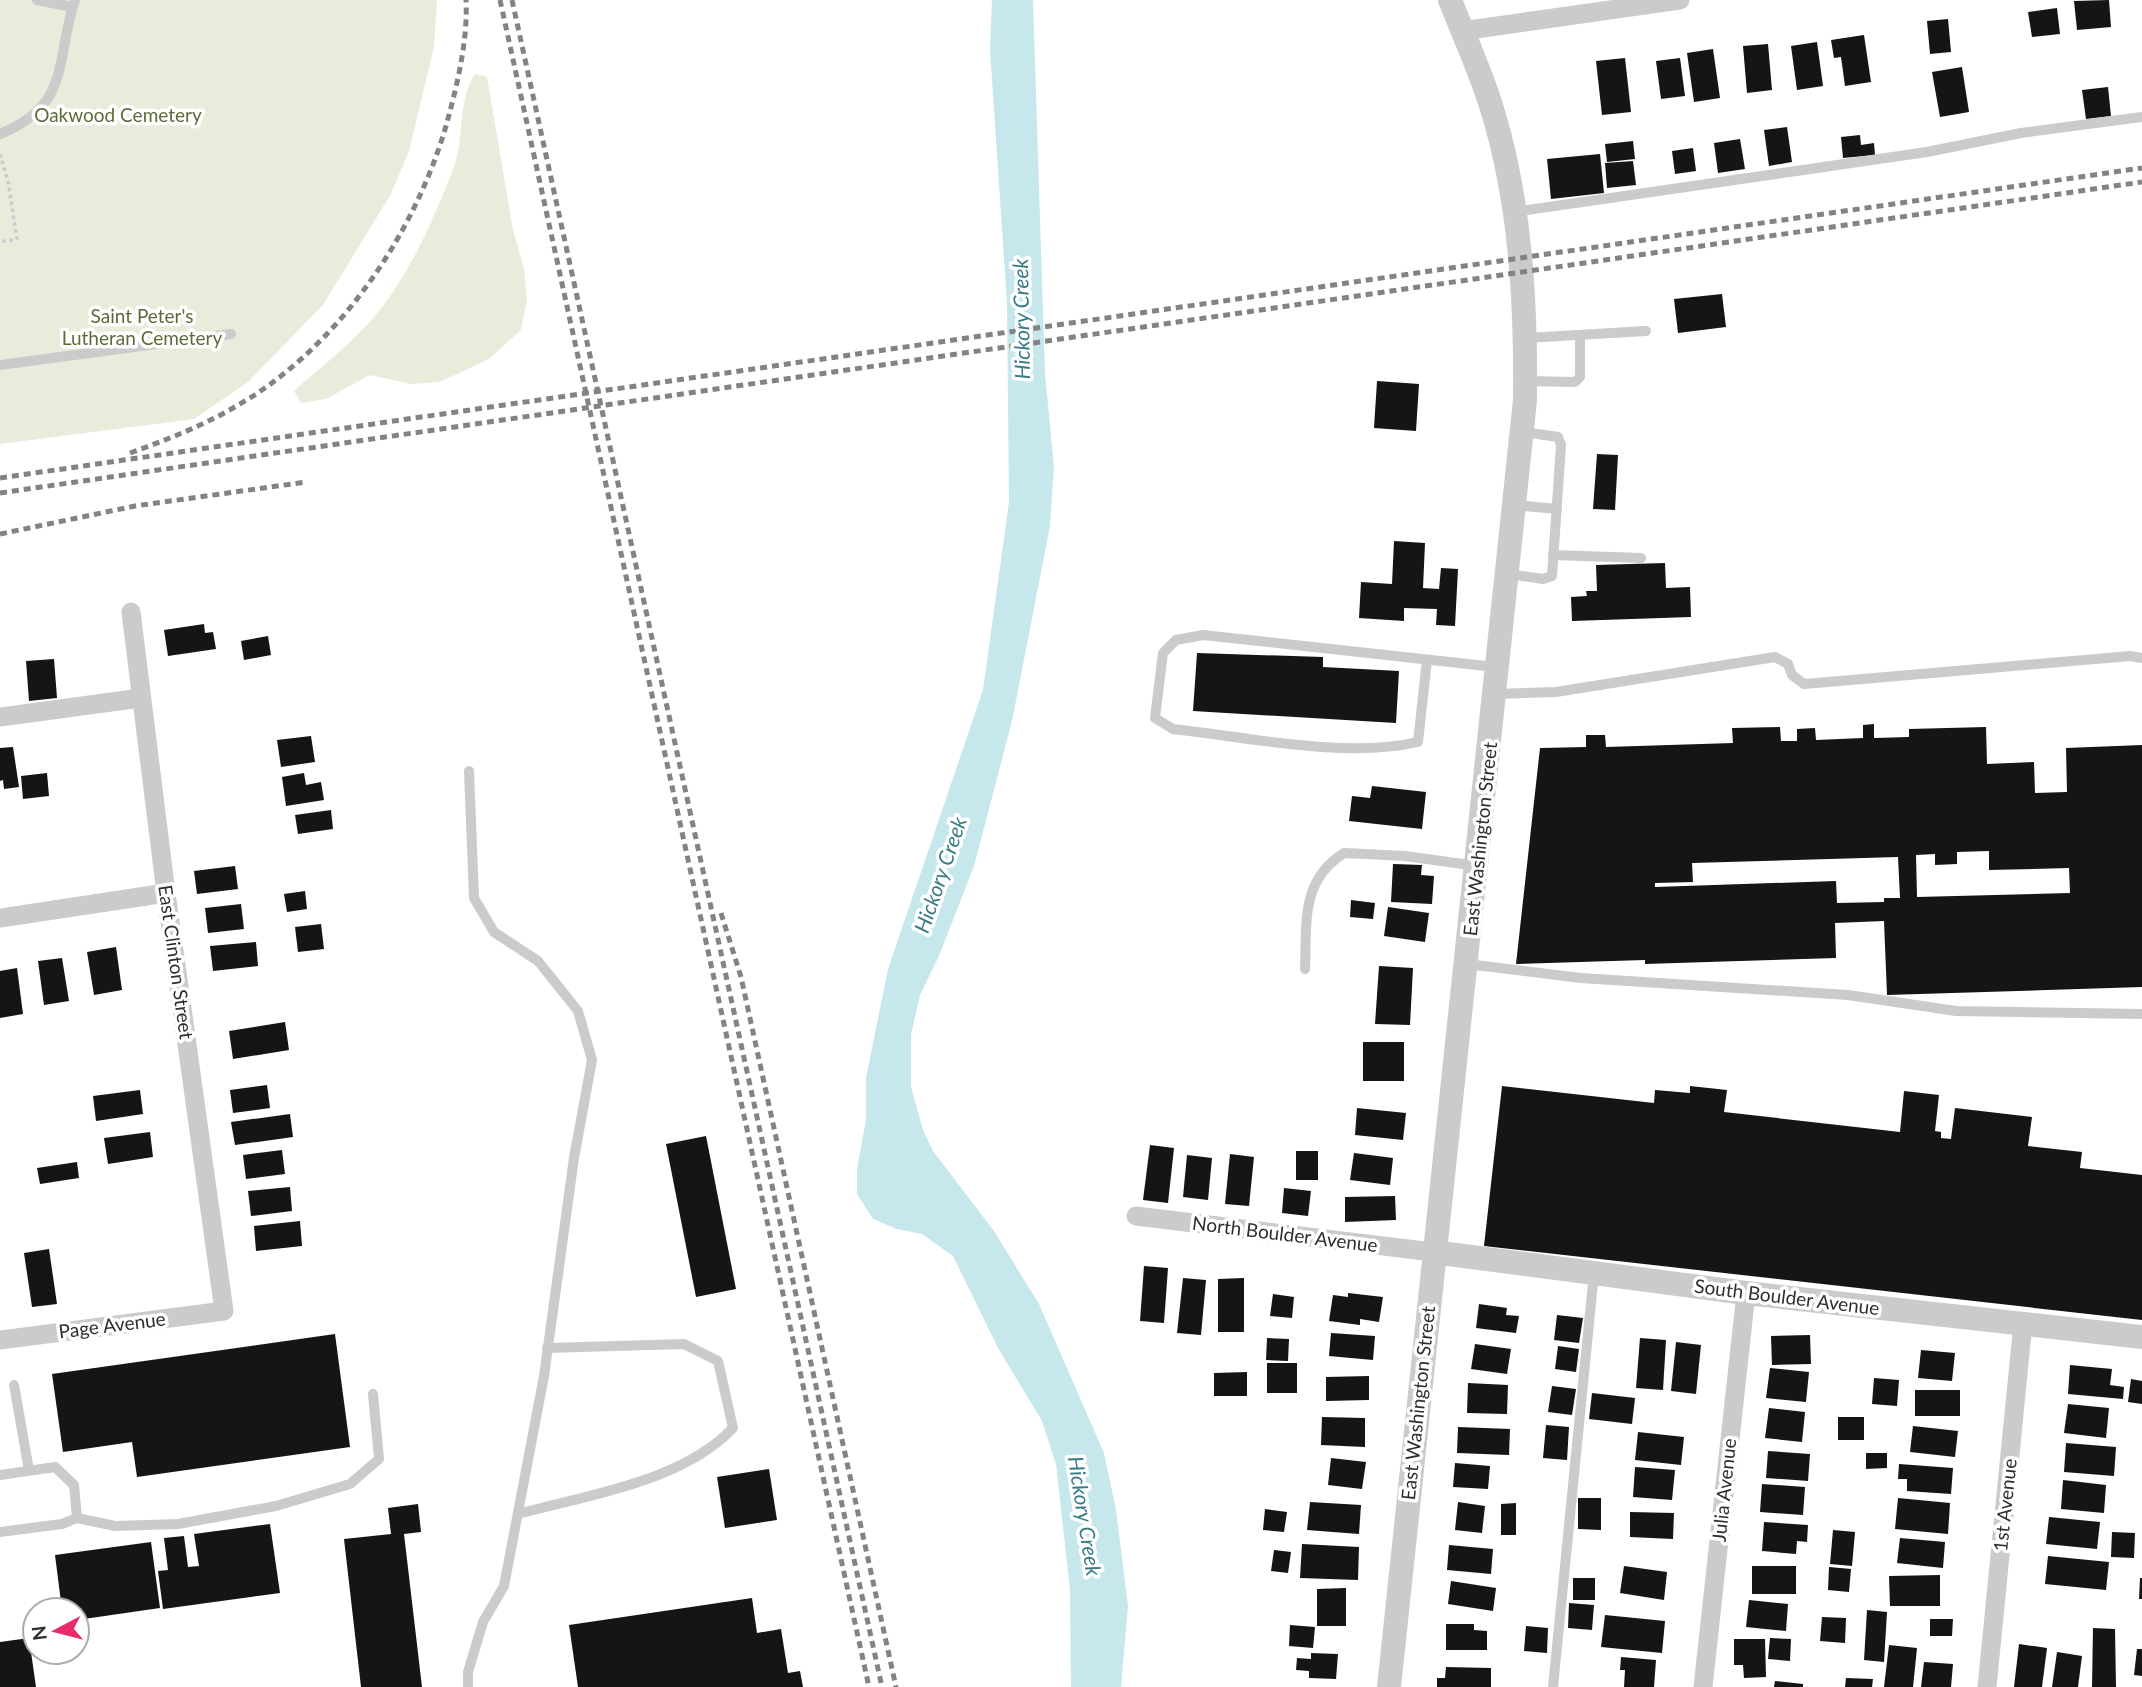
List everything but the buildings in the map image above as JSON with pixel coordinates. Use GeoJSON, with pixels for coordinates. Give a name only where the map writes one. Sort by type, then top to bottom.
{"type":"FeatureCollection","features":[{"type":"Feature","properties":{"kind":"street","name":"East Washington Street"},"geometry":{"type":"LineString","coordinates":[[1389,1687],[1433,1252],[1478,866],[1525,381],[1526,338],[1513,212],[1492,110],[1450,0]]}},
{"type":"Feature","properties":{"kind":"street"},"geometry":{"type":"LineString","coordinates":[[1462,31],[1680,0]]}},
{"type":"Feature","properties":{"kind":"street","name":"East Clinton Street"},"geometry":{"type":"LineString","coordinates":[[131,612],[166,893],[225,1311]]}},
{"type":"Feature","properties":{"kind":"street"},"geometry":{"type":"LineString","coordinates":[[0,717],[141,698]]}},
{"type":"Feature","properties":{"kind":"street"},"geometry":{"type":"LineString","coordinates":[[0,918],[166,893]]}},
{"type":"Feature","properties":{"kind":"street","name":"North Boulder Avenue"},"geometry":{"type":"LineString","coordinates":[[1136,1216],[1433,1252]]}},
{"type":"Feature","properties":{"kind":"street","name":"South Boulder Avenue"},"geometry":{"type":"LineString","coordinates":[[1433,1252],[1746,1293],[2142,1336]]}},
{"type":"Feature","properties":{"kind":"street","name":"Julia Avenue"},"geometry":{"type":"LineString","coordinates":[[1703,1687],[1746,1293]]}},
{"type":"Feature","properties":{"kind":"street","name":"Page Avenue"},"geometry":{"type":"LineString","coordinates":[[0,1340],[225,1311]]}},
{"type":"Feature","properties":{"kind":"street","name":"1st Avenue"},"geometry":{"type":"LineString","coordinates":[[1987,1687],[2023,1323]]}},
{"type":"Feature","properties":{"kind":"lane"},"geometry":{"type":"LineString","coordinates":[[0,134],[29,119],[42,107],[60,71],[73,4],[37,0]]}},
{"type":"Feature","properties":{"kind":"lane"},"geometry":{"type":"LineString","coordinates":[[1513,212],[1927,152],[2021,133],[2142,117]]}},
{"type":"Feature","properties":{"kind":"lane"},"geometry":{"type":"LineString","coordinates":[[1526,338],[1646,331]]}},
{"type":"Feature","properties":{"kind":"lane"},"geometry":{"type":"LineString","coordinates":[[0,365],[231,334]]}},
{"type":"Feature","properties":{"kind":"lane"},"geometry":{"type":"LineString","coordinates":[[1525,381],[1575,382],[1580,377],[1580,335]]}},
{"type":"Feature","properties":{"kind":"lane"},"geometry":{"type":"LineString","coordinates":[[1507,574],[1543,579],[1552,576],[1561,445],[1558,437],[1522,431]]}},
{"type":"Feature","properties":{"kind":"lane"},"geometry":{"type":"LineString","coordinates":[[1514,505],[1556,509]]}},
{"type":"Feature","properties":{"kind":"lane"},"geometry":{"type":"LineString","coordinates":[[1553,555],[1641,558]]}},
{"type":"Feature","properties":{"kind":"lane"},"geometry":{"type":"LineString","coordinates":[[1427,660],[1418,742],[1391,748],[1350,748],[1173,729],[1155,718],[1163,653],[1176,640],[1203,635],[1498,667]]}},
{"type":"Feature","properties":{"kind":"lane"},"geometry":{"type":"LineString","coordinates":[[1495,694],[1556,692],[1775,657],[1788,664],[1792,676],[1804,684],[2142,655]]}},
{"type":"Feature","properties":{"kind":"lane"},"geometry":{"type":"LineString","coordinates":[[468,1687],[468,1672],[483,1622],[504,1586],[547,1349],[574,1158],[592,1060],[578,1011],[538,961],[494,932],[474,898],[469,771]]}},
{"type":"Feature","properties":{"kind":"lane"},"geometry":{"type":"LineString","coordinates":[[1305,969],[1308,900],[1318,874],[1343,853],[1405,856],[1478,866]]}},
{"type":"Feature","properties":{"kind":"lane"},"geometry":{"type":"LineString","coordinates":[[1466,964],[1581,978],[1849,995],[1956,1011],[2142,1014]]}},
{"type":"Feature","properties":{"kind":"lane"},"geometry":{"type":"LineString","coordinates":[[1553,1687],[1594,1273]]}},
{"type":"Feature","properties":{"kind":"lane"},"geometry":{"type":"LineString","coordinates":[[518,1514],[665,1474],[716,1446],[733,1428],[718,1361],[704,1352],[684,1344],[547,1349]]}},
{"type":"Feature","properties":{"kind":"lane"},"geometry":{"type":"LineString","coordinates":[[14,1385],[29,1470]]}},
{"type":"Feature","properties":{"kind":"lane"},"geometry":{"type":"LineString","coordinates":[[0,1532],[78,1518],[115,1526],[178,1524],[276,1506],[350,1484],[379,1459],[373,1394]]}},
{"type":"Feature","properties":{"kind":"lane"},"geometry":{"type":"LineString","coordinates":[[0,1475],[55,1467],[74,1485],[78,1518]]}},
{"type":"Feature","properties":{"kind":"path"},"geometry":{"type":"LineString","coordinates":[[0,154],[8,181],[18,239],[0,242]]}},
{"type":"Feature","properties":{"kind":"green space"},"geometry":{"type":"Polygon","coordinates":[[[0,0],[437,0],[434,47],[409,151],[391,194],[323,305],[248,382],[194,419],[0,444],[0,0]]]}},
{"type":"Feature","properties":{"kind":"green space"},"geometry":{"type":"Polygon","coordinates":[[[475,74],[487,77],[513,230],[524,268],[527,299],[521,330],[489,359],[440,382],[411,384],[370,375],[326,399],[301,403],[294,391],[362,330],[391,294],[416,253],[454,167],[463,107],[475,74]]]}},
{"type":"Feature","properties":{"kind":"water","name":"Hickory Creek"},"geometry":{"type":"Polygon","coordinates":[[[992,0],[1033,0],[1045,374],[1054,467],[1050,526],[1012,721],[974,866],[939,956],[920,995],[911,1035],[911,1087],[923,1130],[933,1151],[994,1231],[1039,1304],[1104,1453],[1116,1510],[1128,1606],[1121,1687],[1071,1687],[1070,1590],[1056,1464],[1042,1421],[998,1348],[953,1256],[922,1234],[897,1229],[873,1219],[857,1194],[857,1169],[866,1120],[866,1078],[888,969],[983,690],[1009,502],[1007,303],[990,49],[992,0]]]}},
{"type":"Feature","properties":{"kind":"railway"},"geometry":{"type":"LineString","coordinates":[[130,453],[208,421],[270,384],[305,355],[337,323],[366,287],[392,249],[432,167],[458,79],[465,31],[466,0]]}},
{"type":"Feature","properties":{"kind":"railway"},"geometry":{"type":"LineString","coordinates":[[500,0],[869,1687]]}},
{"type":"Feature","properties":{"kind":"railway"},"geometry":{"type":"LineString","coordinates":[[512,0],[882,1687]]}},
{"type":"Feature","properties":{"kind":"railway"},"geometry":{"type":"LineString","coordinates":[[0,478],[2142,168]]}},
{"type":"Feature","properties":{"kind":"railway"},"geometry":{"type":"LineString","coordinates":[[0,493],[2142,182]]}},
{"type":"Feature","properties":{"kind":"railway"},"geometry":{"type":"LineString","coordinates":[[0,534],[135,506],[306,482]]}},
{"type":"Feature","properties":{"kind":"railway"},"geometry":{"type":"LineString","coordinates":[[721,913],[741,977],[896,1687]]}},
{"type":"Feature","properties":{"kind":"park label","name":"Oakwood Cemetery"},"geometry":{"type":"Point","coordinates":[118,115]}},
{"type":"Feature","properties":{"kind":"park label","name":"Saint Peter's Lutheran Cemetery"},"geometry":{"type":"Point","coordinates":[142,327]}}]}
